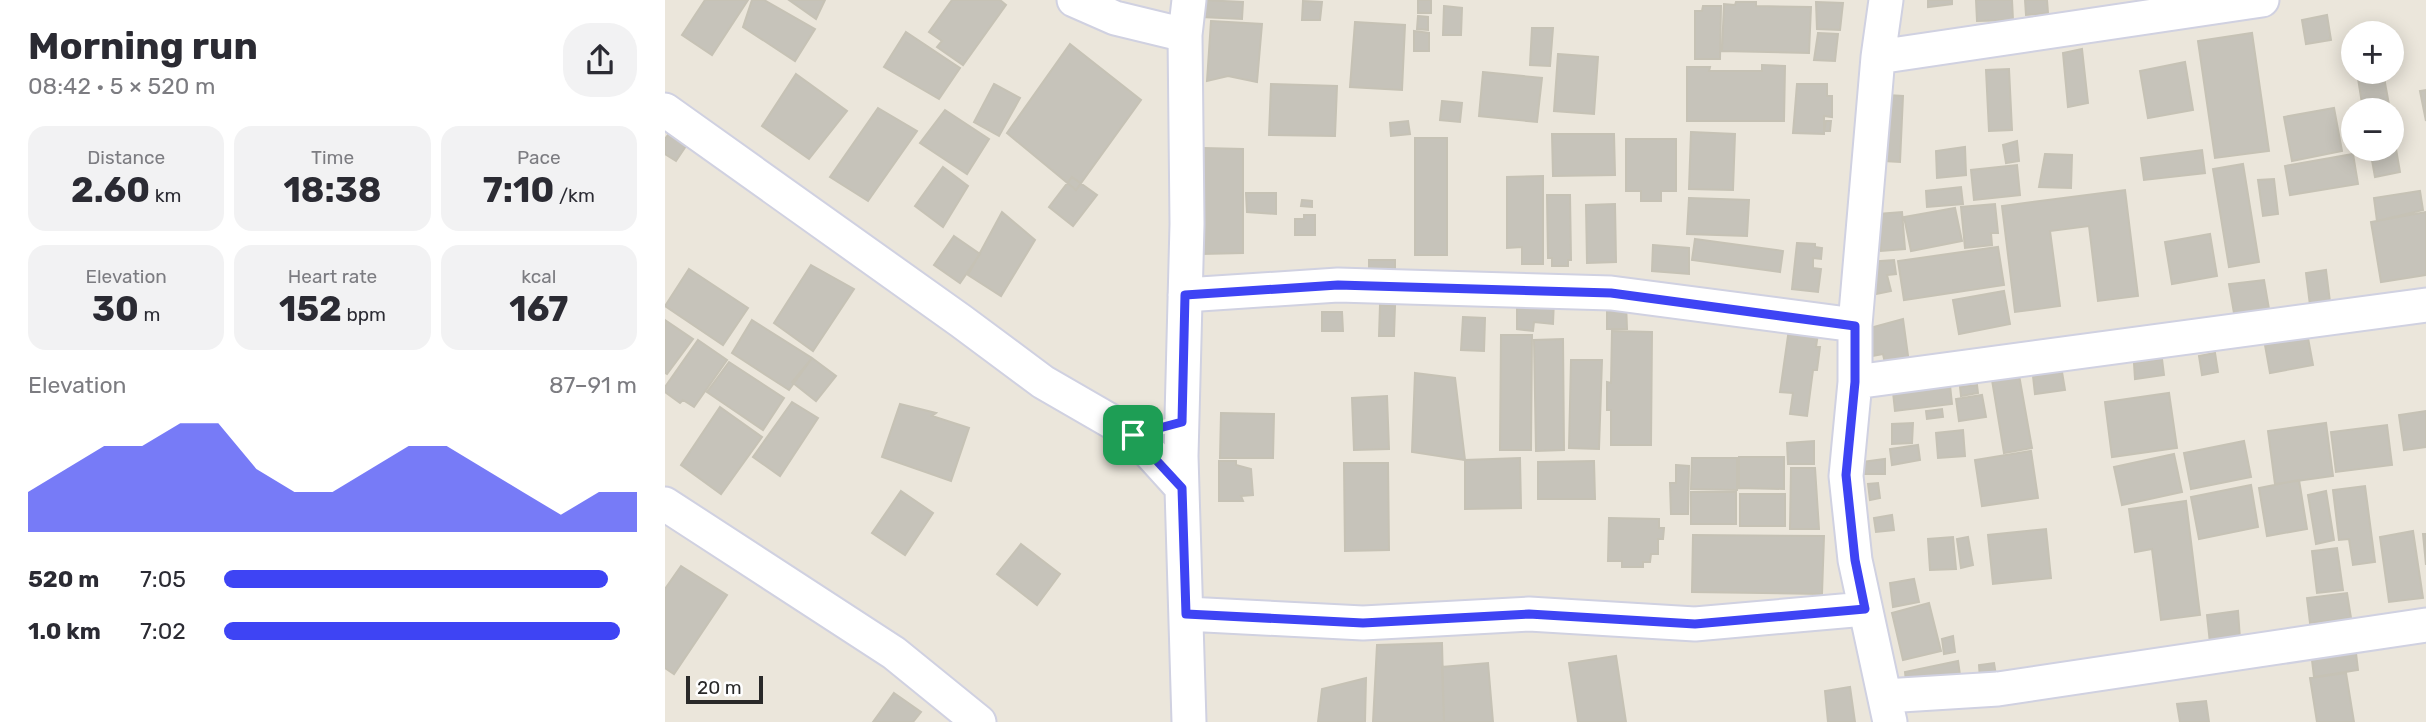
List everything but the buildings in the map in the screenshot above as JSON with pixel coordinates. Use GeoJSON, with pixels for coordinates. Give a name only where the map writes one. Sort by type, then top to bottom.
{"type":"FeatureCollection","features":[{"type":"Feature","properties":{"kind":"street"},"geometry":{"type":"LineString","coordinates":[[1074,0],[1115,18],[1185,35]]}},
{"type":"Feature","properties":{"kind":"street"},"geometry":{"type":"LineString","coordinates":[[1189,0],[1185,35],[1187,224],[1182,422],[1189,722]]}},
{"type":"Feature","properties":{"kind":"street"},"geometry":{"type":"LineString","coordinates":[[1886,0],[1878,57],[1855,326],[1855,382],[1846,475],[1855,560],[1887,709],[2011,687],[2426,625]]}},
{"type":"Feature","properties":{"kind":"street"},"geometry":{"type":"LineString","coordinates":[[1878,57],[2262,0]]}},
{"type":"Feature","properties":{"kind":"street"},"geometry":{"type":"LineString","coordinates":[[665,110],[1043,382],[1133,435],[1182,488]]}},
{"type":"Feature","properties":{"kind":"street"},"geometry":{"type":"LineString","coordinates":[[1185,295],[1338,285],[1611,293],[1855,326]]}},
{"type":"Feature","properties":{"kind":"street"},"geometry":{"type":"LineString","coordinates":[[1855,382],[2426,305]]}},
{"type":"Feature","properties":{"kind":"street"},"geometry":{"type":"LineString","coordinates":[[1133,435],[1182,422]]}},
{"type":"Feature","properties":{"kind":"street"},"geometry":{"type":"LineString","coordinates":[[665,504],[894,653],[979,722]]}},
{"type":"Feature","properties":{"kind":"street"},"geometry":{"type":"LineString","coordinates":[[1186,614],[1363,623],[1529,614],[1695,624],[1865,609]]}},
{"type":"Feature","properties":{"kind":"route"},"geometry":{"type":"LineString","coordinates":[[1338,285],[1611,293],[1855,326],[1855,382],[1846,475],[1855,560],[1865,609],[1695,624],[1529,614],[1363,623],[1186,614],[1182,488],[1133,435],[1182,422],[1185,295],[1338,285]]}}]}
